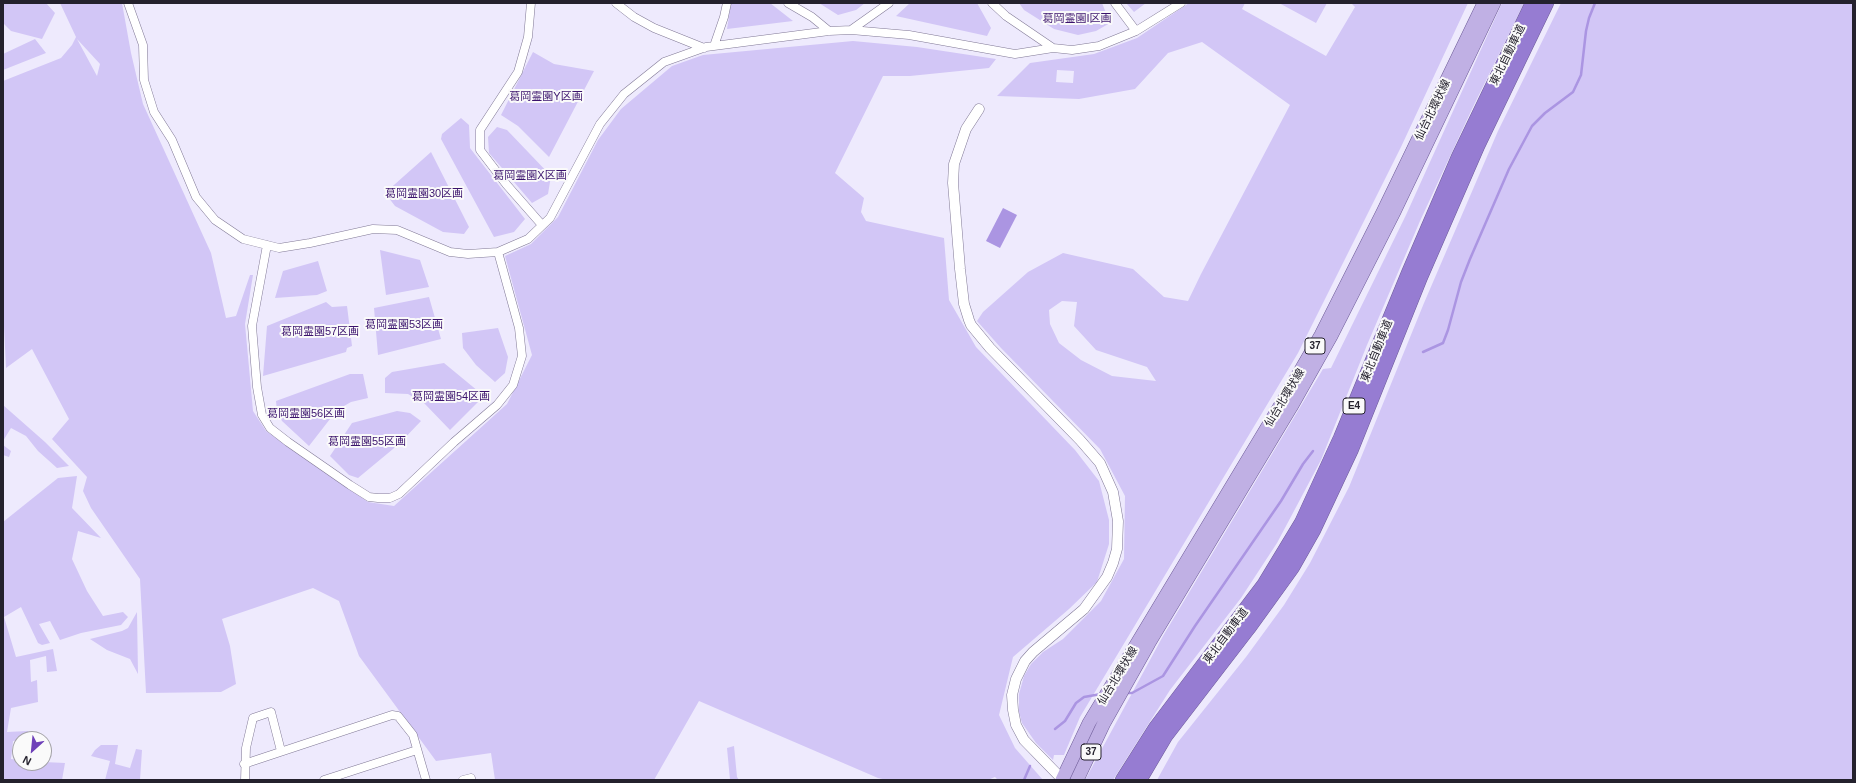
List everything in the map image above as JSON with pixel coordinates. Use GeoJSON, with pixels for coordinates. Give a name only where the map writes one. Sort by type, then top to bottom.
{"type":"FeatureCollection","features":[{"type":"Feature","properties":{"kind":"highway","name":"東北自動車道"},"geometry":{"type":"LineString","coordinates":[[1123,780],[1156,728],[1265,584],[1302,523],[1341,438],[1459,157],[1533,3]]}},
{"type":"Feature","properties":{"kind":"highway","name":"東北自動車道"},"geometry":{"type":"LineString","coordinates":[[1139,780],[1165,736],[1248,628],[1292,567],[1313,530],[1352,449],[1420,276],[1477,146],[1546,3]]}},
{"type":"Feature","properties":{"kind":"main road","name":"仙台北環状線"},"geometry":{"type":"LineString","coordinates":[[1063,780],[1089,723],[1283,401],[1321,335],[1384,212],[1484,3]]}},
{"type":"Feature","properties":{"kind":"main road","name":"仙台北環状線"},"geometry":{"type":"LineString","coordinates":[[1078,780],[1104,723],[1178,594],[1291,407],[1331,336],[1395,210],[1494,3]]}},
{"type":"Feature","properties":{"kind":"street"},"geometry":{"type":"LineString","coordinates":[[128,3],[143,45],[144,80],[154,112],[172,140],[196,197],[215,220],[243,239],[279,248],[310,243],[373,229],[397,230],[450,252],[468,254],[498,252],[528,238],[550,218],[600,124],[624,94],[664,62],[714,46],[830,31],[851,30],[909,36],[1015,54],[1054,48],[1072,50],[1099,46],[1136,31],[1181,3]]}},
{"type":"Feature","properties":{"kind":"street"},"geometry":{"type":"LineString","coordinates":[[531,3],[528,37],[518,72],[480,130],[480,150],[506,184],[542,225]]}},
{"type":"Feature","properties":{"kind":"street"},"geometry":{"type":"LineString","coordinates":[[616,3],[634,17],[654,28],[704,48]]}},
{"type":"Feature","properties":{"kind":"street"},"geometry":{"type":"LineString","coordinates":[[714,46],[727,3]]}},
{"type":"Feature","properties":{"kind":"street"},"geometry":{"type":"LineString","coordinates":[[788,3],[812,17],[830,31]]}},
{"type":"Feature","properties":{"kind":"street"},"geometry":{"type":"LineString","coordinates":[[851,30],[889,3]]}},
{"type":"Feature","properties":{"kind":"street"},"geometry":{"type":"LineString","coordinates":[[992,3],[1006,16],[1054,48]]}},
{"type":"Feature","properties":{"kind":"street"},"geometry":{"type":"LineString","coordinates":[[1115,3],[1136,31]]}},
{"type":"Feature","properties":{"kind":"street"},"geometry":{"type":"LineString","coordinates":[[979,109],[966,129],[954,164],[953,183],[964,304],[969,320],[971,325],[990,348],[1080,440],[1100,463],[1113,492],[1118,521],[1119,533],[1113,563],[1098,592],[1084,609],[1033,652],[1019,670],[1016,679],[1012,701],[1016,725],[1024,740],[1063,780]]}},
{"type":"Feature","properties":{"kind":"street"},"geometry":{"type":"LineString","coordinates":[[267,245],[252,326],[257,387],[262,415],[270,428],[288,442],[356,489],[369,497],[378,498],[390,498],[399,494],[456,440],[497,405],[513,385],[522,356],[519,328],[498,252]]}},
{"type":"Feature","properties":{"kind":"street"},"geometry":{"type":"LineString","coordinates":[[245,780],[244,764],[246,748],[253,718],[271,712],[281,751]]}},
{"type":"Feature","properties":{"kind":"street"},"geometry":{"type":"LineString","coordinates":[[244,764],[392,715],[398,716],[413,735],[426,780]]}},
{"type":"Feature","properties":{"kind":"street"},"geometry":{"type":"LineString","coordinates":[[324,780],[417,750]]}},
{"type":"Feature","properties":{"kind":"street"},"geometry":{"type":"LineString","coordinates":[[463,780],[471,778],[471,780]]}},
{"type":"Feature","properties":{"kind":"green space"},"geometry":{"type":"Polygon","coordinates":[[[3,3],[46,3],[55,13],[42,39],[11,31],[3,23],[3,3]]]}},
{"type":"Feature","properties":{"kind":"green space"},"geometry":{"type":"Polygon","coordinates":[[[60,3],[122,3],[131,53],[143,104],[211,253],[226,318],[236,316],[250,275],[253,275],[245,324],[253,411],[266,431],[368,502],[394,506],[507,404],[532,355],[505,256],[531,244],[558,217],[598,140],[621,109],[672,66],[703,55],[853,41],[917,47],[996,59],[989,68],[910,76],[883,76],[835,173],[864,198],[861,212],[866,221],[944,238],[949,300],[976,347],[1075,450],[1099,481],[1109,520],[1109,544],[1097,582],[1069,609],[1013,657],[999,715],[1015,748],[1043,780],[998,780],[995,777],[988,780],[887,780],[878,778],[699,701],[654,780],[495,780],[491,753],[436,761],[359,656],[339,601],[313,588],[222,619],[230,646],[236,684],[221,692],[146,693],[140,579],[91,508],[83,491],[87,477],[52,439],[69,419],[32,349],[6,368],[3,306],[3,81],[61,58],[72,45],[76,37],[60,3]],[[77,39],[97,76],[100,64],[77,39]]]}},
{"type":"Feature","properties":{"kind":"green space"},"geometry":{"type":"Polygon","coordinates":[[[731,3],[770,3],[793,21],[727,29],[731,3]]]}},
{"type":"Feature","properties":{"kind":"green space"},"geometry":{"type":"Polygon","coordinates":[[[819,3],[865,3],[856,10],[838,15],[819,3]]]}},
{"type":"Feature","properties":{"kind":"green space"},"geometry":{"type":"Polygon","coordinates":[[[910,3],[977,3],[991,28],[987,36],[896,16],[910,3]]]}},
{"type":"Feature","properties":{"kind":"green space","name":"葛岡霊園I区画"},"geometry":{"type":"Polygon","coordinates":[[[1019,3],[1102,3],[1110,23],[1096,31],[1078,35],[1054,29],[1024,10],[1019,3]]]}},
{"type":"Feature","properties":{"kind":"green space"},"geometry":{"type":"Polygon","coordinates":[[[1126,3],[1146,3],[1134,12],[1126,3]]]}},
{"type":"Feature","properties":{"kind":"green space"},"geometry":{"type":"Polygon","coordinates":[[[1189,3],[1245,3],[1242,9],[1326,56],[1355,7],[1351,3],[1468,3],[1401,147],[1298,353],[1080,717],[1064,755],[1054,755],[1053,760],[1036,743],[1022,723],[1019,712],[1019,694],[1024,676],[1031,664],[1043,652],[1063,639],[1101,601],[1124,559],[1125,496],[1100,449],[1001,348],[977,321],[983,312],[1028,272],[1063,253],[1133,269],[1164,297],[1188,301],[1290,105],[1202,42],[1168,53],[1135,89],[1079,99],[997,96],[1030,63],[1094,54],[1137,38],[1189,3]],[[1057,70],[1056,82],[1073,83],[1074,71],[1057,70]],[[1062,301],[1049,310],[1050,324],[1059,343],[1081,360],[1112,376],[1156,381],[1147,367],[1096,350],[1074,326],[1077,302],[1062,301]]]}},
{"type":"Feature","properties":{"kind":"green space"},"geometry":{"type":"Polygon","coordinates":[[[1279,3],[1327,3],[1316,23],[1279,3]]]}},
{"type":"Feature","properties":{"kind":"green space"},"geometry":{"type":"Polygon","coordinates":[[[1502,3],[1524,3],[1472,109],[1420,221],[1367,345],[1321,460],[1277,543],[1241,598],[1170,690],[1113,780],[1085,780],[1163,636],[1323,369],[1331,368],[1406,215],[1502,3]]]}},
{"type":"Feature","properties":{"kind":"green space"},"geometry":{"type":"Polygon","coordinates":[[[1561,3],[1853,3],[1853,780],[1157,780],[1178,742],[1246,657],[1284,605],[1310,563],[1349,487],[1424,303],[1498,131],[1561,3]]]}},
{"type":"Feature","properties":{"kind":"green space"},"geometry":{"type":"Polygon","coordinates":[[[35,39],[46,53],[3,70],[3,54],[35,39]]]}},
{"type":"Feature","properties":{"kind":"green space","name":"葛岡霊園Y区画"},"geometry":{"type":"Polygon","coordinates":[[[533,52],[554,64],[594,71],[549,157],[518,126],[501,115],[533,52]]]}},
{"type":"Feature","properties":{"kind":"green space"},"geometry":{"type":"Polygon","coordinates":[[[461,118],[469,125],[470,148],[525,219],[514,232],[494,237],[441,139],[442,134],[461,118]]]}},
{"type":"Feature","properties":{"kind":"green space","name":"葛岡霊園X区画"},"geometry":{"type":"Polygon","coordinates":[[[497,127],[507,130],[551,176],[548,194],[532,203],[489,153],[488,137],[497,127]]]}},
{"type":"Feature","properties":{"kind":"green space","name":"葛岡霊園30区画"},"geometry":{"type":"Polygon","coordinates":[[[431,152],[469,227],[464,234],[443,232],[395,206],[385,193],[431,152]]]}},
{"type":"Feature","properties":{"kind":"green space"},"geometry":{"type":"Polygon","coordinates":[[[380,250],[420,260],[429,287],[386,295],[380,250]]]}},
{"type":"Feature","properties":{"kind":"green space"},"geometry":{"type":"Polygon","coordinates":[[[318,261],[327,291],[317,295],[275,298],[283,271],[318,261]]]}},
{"type":"Feature","properties":{"kind":"green space","name":"葛岡霊園53区画"},"geometry":{"type":"Polygon","coordinates":[[[429,297],[441,339],[378,355],[374,308],[429,297]]]}},
{"type":"Feature","properties":{"kind":"green space","name":"葛岡霊園57区画"},"geometry":{"type":"Polygon","coordinates":[[[326,302],[332,307],[347,306],[352,346],[347,348],[346,352],[263,376],[267,326],[326,302]]]}},
{"type":"Feature","properties":{"kind":"green space"},"geometry":{"type":"Polygon","coordinates":[[[498,328],[508,357],[505,373],[495,382],[476,365],[463,348],[462,333],[498,328]]]}},
{"type":"Feature","properties":{"kind":"green space","name":"葛岡霊園54区画"},"geometry":{"type":"Polygon","coordinates":[[[444,363],[484,396],[450,430],[424,403],[408,394],[385,393],[385,378],[392,372],[444,363]]]}},
{"type":"Feature","properties":{"kind":"green space","name":"葛岡霊園56区画"},"geometry":{"type":"Polygon","coordinates":[[[350,374],[363,374],[368,398],[351,402],[337,410],[309,446],[282,421],[277,411],[276,401],[350,374]]]}},
{"type":"Feature","properties":{"kind":"green space"},"geometry":{"type":"Polygon","coordinates":[[[3,405],[45,442],[69,466],[57,468],[38,451],[26,436],[11,428],[3,441],[3,405]]]}},
{"type":"Feature","properties":{"kind":"green space","name":"葛岡霊園55区画"},"geometry":{"type":"Polygon","coordinates":[[[397,411],[410,413],[421,421],[399,444],[358,478],[349,475],[330,456],[352,423],[397,411]]]}},
{"type":"Feature","properties":{"kind":"green space"},"geometry":{"type":"Polygon","coordinates":[[[3,445],[11,451],[9,457],[3,455],[3,445]]]}},
{"type":"Feature","properties":{"kind":"green space"},"geometry":{"type":"Polygon","coordinates":[[[77,476],[72,508],[101,538],[78,531],[72,559],[87,591],[103,616],[123,612],[128,617],[121,625],[81,633],[60,640],[50,621],[39,624],[50,643],[42,645],[38,643],[21,607],[4,617],[16,657],[53,649],[57,671],[47,672],[46,656],[30,660],[31,682],[37,680],[38,702],[11,708],[7,732],[12,732],[12,771],[52,771],[52,762],[65,763],[62,780],[3,780],[3,522],[58,478],[77,476]]]}},
{"type":"Feature","properties":{"kind":"green space"},"geometry":{"type":"Polygon","coordinates":[[[137,612],[138,674],[130,659],[107,650],[90,639],[122,631],[128,628],[137,612]]]}},
{"type":"Feature","properties":{"kind":"green space"},"geometry":{"type":"Polygon","coordinates":[[[101,745],[118,745],[115,764],[130,768],[136,749],[142,750],[140,780],[105,780],[110,761],[91,756],[101,745]]]}},
{"type":"Feature","properties":{"kind":"green space"},"geometry":{"type":"Polygon","coordinates":[[[734,746],[737,777],[739,780],[730,780],[727,748],[734,746]]]}},
{"type":"Feature","properties":{"kind":"shaded area"},"geometry":{"type":"Polygon","coordinates":[[[1003,208],[1017,215],[1000,248],[986,241],[1003,208]]]}},
{"type":"Feature","properties":{"kind":"waterway"},"geometry":{"type":"LineString","coordinates":[[1423,352],[1443,343],[1461,282],[1470,259],[1509,169],[1532,126],[1545,113],[1573,92],[1581,75],[1586,31],[1595,3]]}},
{"type":"Feature","properties":{"kind":"waterway"},"geometry":{"type":"LineString","coordinates":[[1126,693],[1132,693],[1163,676],[1313,451]]}},
{"type":"Feature","properties":{"kind":"waterway"},"geometry":{"type":"LineString","coordinates":[[1055,729],[1065,721],[1076,703],[1084,697],[1101,694]]}},
{"type":"Feature","properties":{"kind":"waterway"},"geometry":{"type":"LineString","coordinates":[[1024,780],[1030,766]]}}]}
